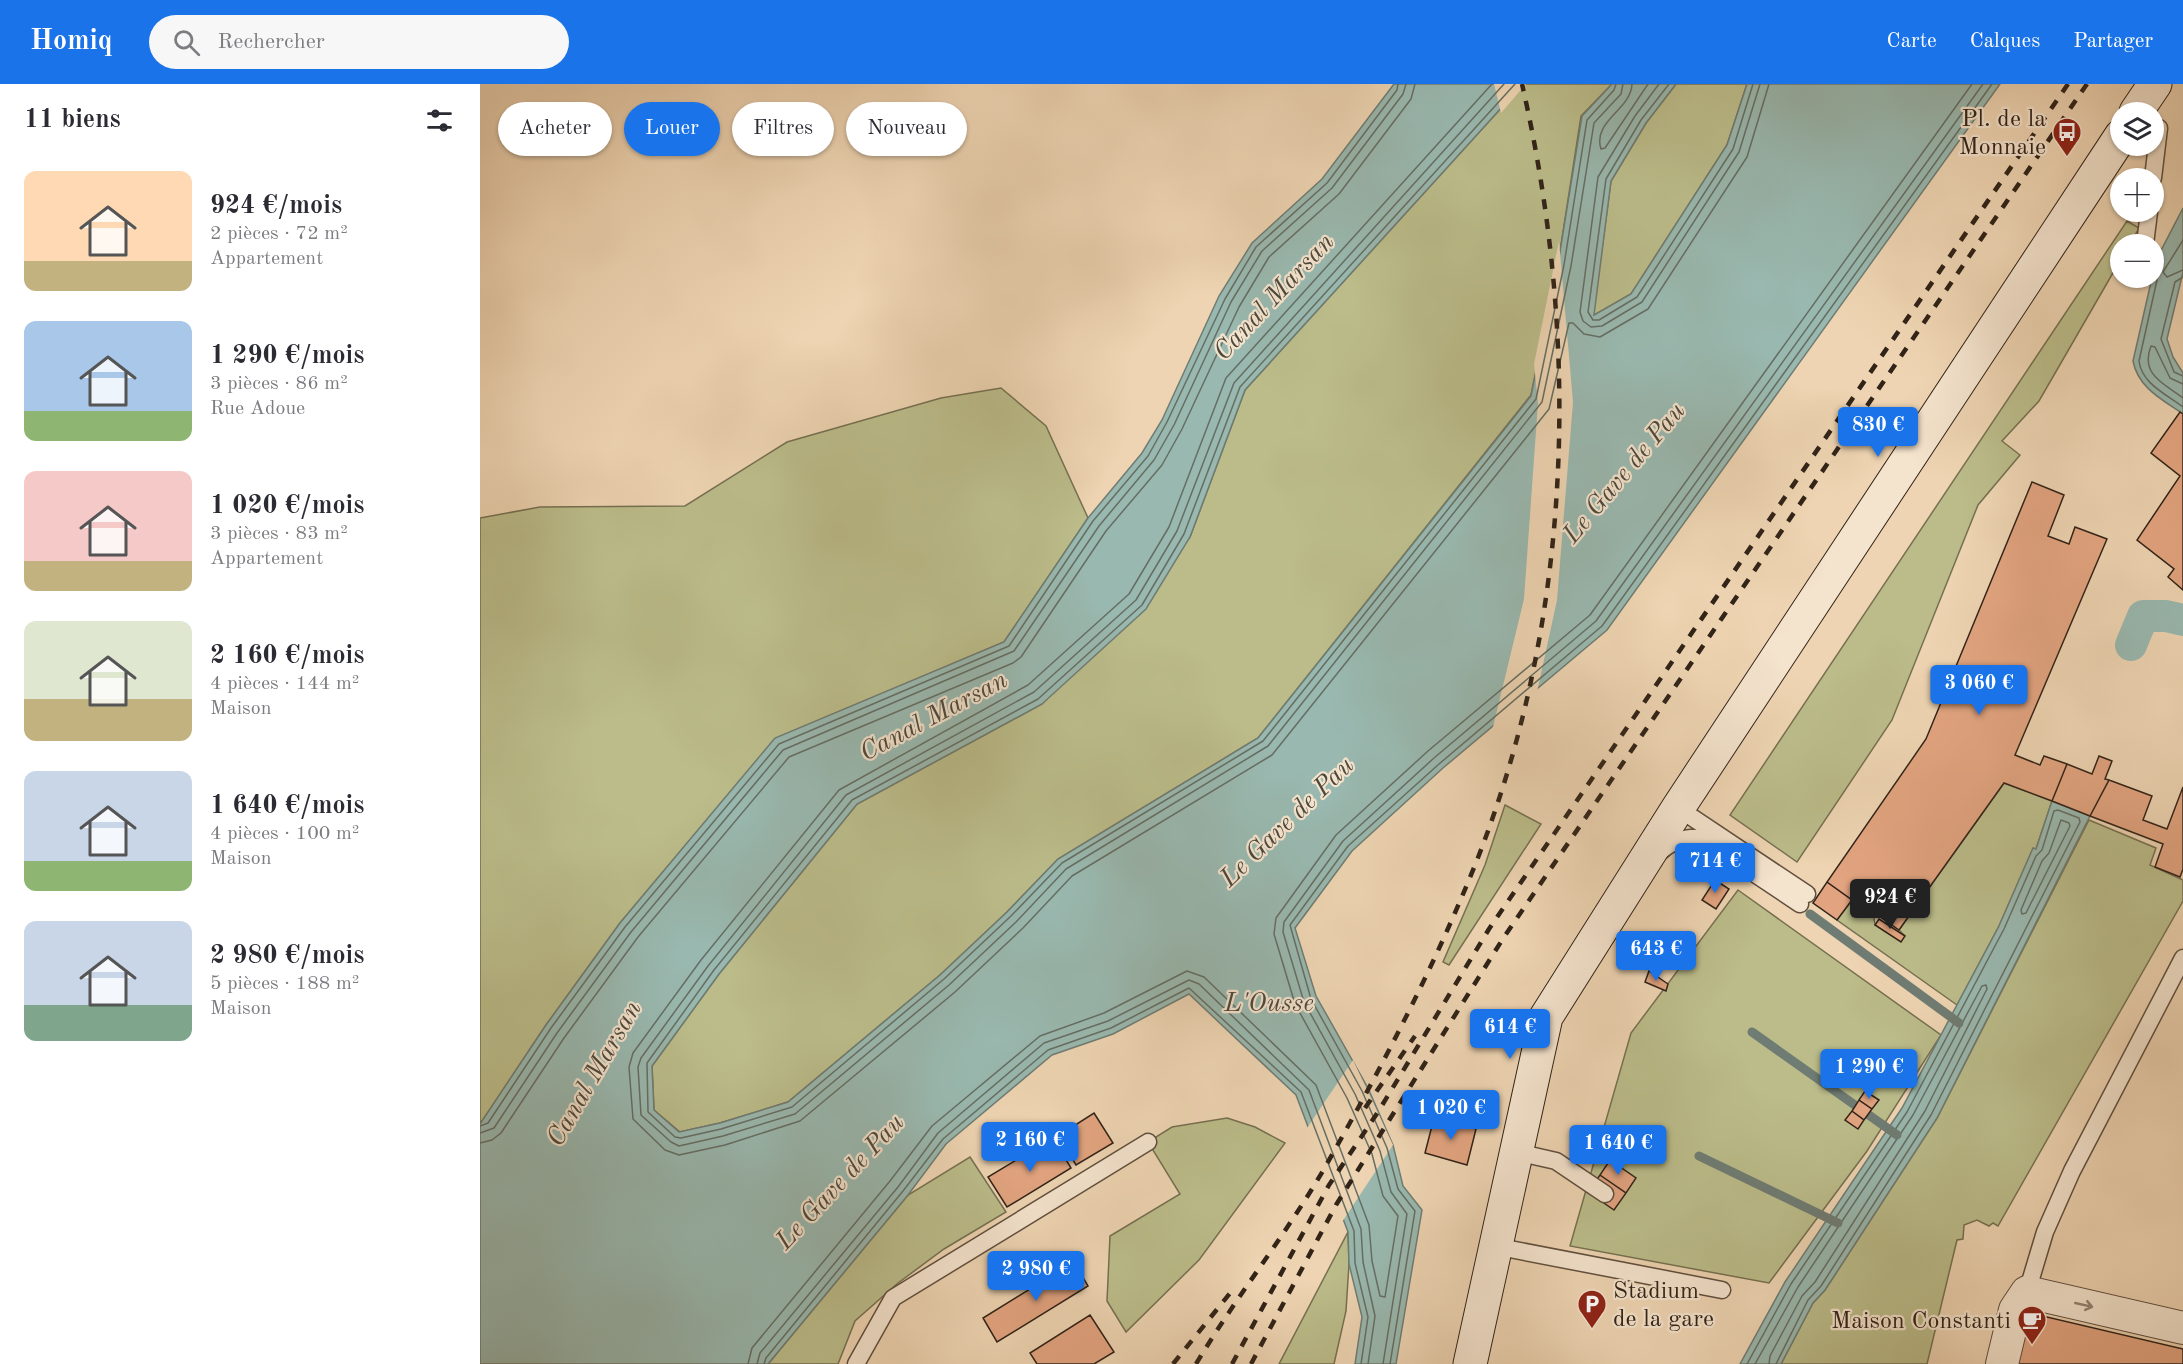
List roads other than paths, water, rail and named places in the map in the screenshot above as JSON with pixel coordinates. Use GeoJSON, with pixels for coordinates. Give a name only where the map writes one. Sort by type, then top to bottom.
{"type":"FeatureCollection","features":[{"type":"Feature","properties":{"kind":"main road"},"geometry":{"type":"LineString","coordinates":[[2152,102],[2155,84]]}},
{"type":"Feature","properties":{"kind":"main road"},"geometry":{"type":"LineString","coordinates":[[1470,1364],[1494,1246],[1546,1017],[1678,808],[2110,153]]}},
{"type":"Feature","properties":{"kind":"street"},"geometry":{"type":"LineString","coordinates":[[2002,1364],[2015,1310],[2026,1292],[2183,1328]]}},
{"type":"Feature","properties":{"kind":"lane"},"geometry":{"type":"LineString","coordinates":[[1640,870],[1672,843],[1689,837],[1701,838],[1804,899],[1678,808]]}},
{"type":"Feature","properties":{"kind":"lane"},"geometry":{"type":"LineString","coordinates":[[2026,1292],[2045,1232],[2072,1171],[2183,958]]}},
{"type":"Feature","properties":{"kind":"lane"},"geometry":{"type":"LineString","coordinates":[[856,1364],[893,1298],[1148,1142]]}},
{"type":"Feature","properties":{"kind":"lane"},"geometry":{"type":"LineString","coordinates":[[1516,1152],[1556,1161],[1605,1194]]}},
{"type":"Feature","properties":{"kind":"lane"},"geometry":{"type":"LineString","coordinates":[[1494,1246],[1722,1290]]}},
{"type":"Feature","properties":{"kind":"water"},"geometry":{"type":"Polygon","coordinates":[[[1394,84],[1523,84],[1245,390],[1190,537],[1146,609],[1042,704],[857,804],[719,974],[652,1066],[654,1110],[679,1132],[720,1123],[788,1102],[940,975],[1007,912],[1058,859],[1258,738],[1531,396],[1558,264],[1582,116],[1612,84],[1676,84],[1646,123],[1611,181],[1594,315],[1631,294],[1727,145],[1747,84],[2000,84],[1607,630],[1443,768],[1352,851],[1295,928],[1316,996],[1368,1088],[1393,1145],[1403,1186],[1422,1210],[1396,1364],[1355,1364],[1362,1317],[1349,1264],[1348,1232],[1296,1095],[1189,994],[1113,1034],[1052,1055],[946,1144],[908,1195],[768,1364],[480,1364],[480,1124],[546,1025],[620,923],[775,738],[1004,642],[1088,518],[1142,453],[1162,420],[1219,296],[1252,243],[1322,179],[1394,84]]]}},
{"type":"Feature","properties":{"kind":"water"},"geometry":{"type":"Polygon","coordinates":[[[2183,208],[2183,272],[2167,339],[2173,357],[2183,373],[2183,414],[2146,386],[2140,379],[2133,361],[2150,288],[2164,288],[2164,245],[2183,208]]]}},
{"type":"Feature","properties":{"kind":"water"},"geometry":{"type":"Polygon","coordinates":[[[2052,801],[2090,816],[1937,1118],[1825,1290],[1813,1303],[1781,1364],[1740,1364],[1785,1282],[1902,1108],[1999,926],[2033,848],[2036,849],[2052,801]]]}},
{"type":"Feature","properties":{"kind":"waterway"},"geometry":{"type":"LineString","coordinates":[[2131,645],[2143,616],[2166,616],[2183,620]]}},
{"type":"Feature","properties":{"kind":"waterway"},"geometry":{"type":"LineString","coordinates":[[1810,914],[1959,1023]]}},
{"type":"Feature","properties":{"kind":"waterway"},"geometry":{"type":"LineString","coordinates":[[1752,1032],[1897,1135]]}},
{"type":"Feature","properties":{"kind":"waterway"},"geometry":{"type":"LineString","coordinates":[[1699,1156],[1838,1223]]}},
{"type":"Feature","properties":{"kind":"railway"},"geometry":{"type":"LineString","coordinates":[[1196,1364],[1309,1194],[1387,1054],[1462,896],[1479,855],[1511,762],[1534,667],[1550,570],[1558,472],[1559,375],[1553,277],[1541,180],[1522,84]]}},
{"type":"Feature","properties":{"kind":"railway"},"geometry":{"type":"LineString","coordinates":[[1232,1364],[1329,1185],[1378,1112],[1489,929],[2068,84]]}},
{"type":"Feature","properties":{"kind":"railway"},"geometry":{"type":"LineString","coordinates":[[1251,1364],[1336,1205],[1504,937],[2087,84]]}},
{"type":"Feature","properties":{"kind":"railway"},"geometry":{"type":"LineString","coordinates":[[1365,1108],[1415,1036]]}},
{"type":"Feature","properties":{"kind":"railway"},"geometry":{"type":"LineString","coordinates":[[1173,1364],[1235,1287]]}},
{"type":"Feature","properties":{"kind":"place","name":"Pl. de la Monnaie"},"geometry":{"type":"Point","coordinates":[2067,158]}},
{"type":"Feature","properties":{"kind":"place","name":"Stadium de la gare"},"geometry":{"type":"Point","coordinates":[1592,1330]}},
{"type":"Feature","properties":{"kind":"place","name":"Maison Constanti"},"geometry":{"type":"Point","coordinates":[2032,1346]}},
{"type":"Feature","properties":{"kind":"water label","name":"Canal Marsan"},"geometry":{"type":"Point","coordinates":[1273,296]}},
{"type":"Feature","properties":{"kind":"water label","name":"Le Gave de Pau"},"geometry":{"type":"Point","coordinates":[1623,472]}},
{"type":"Feature","properties":{"kind":"water label","name":"Canal Marsan"},"geometry":{"type":"Point","coordinates":[933,715]}},
{"type":"Feature","properties":{"kind":"water label","name":"Le Gave de Pau"},"geometry":{"type":"Point","coordinates":[1286,821]}},
{"type":"Feature","properties":{"kind":"water label","name":"L'Ousse"},"geometry":{"type":"Point","coordinates":[1269,1002]}},
{"type":"Feature","properties":{"kind":"water label","name":"Canal Marsan"},"geometry":{"type":"Point","coordinates":[593,1073]}},
{"type":"Feature","properties":{"kind":"water label","name":"Le Gave de Pau"},"geometry":{"type":"Point","coordinates":[839,1181]}}]}
